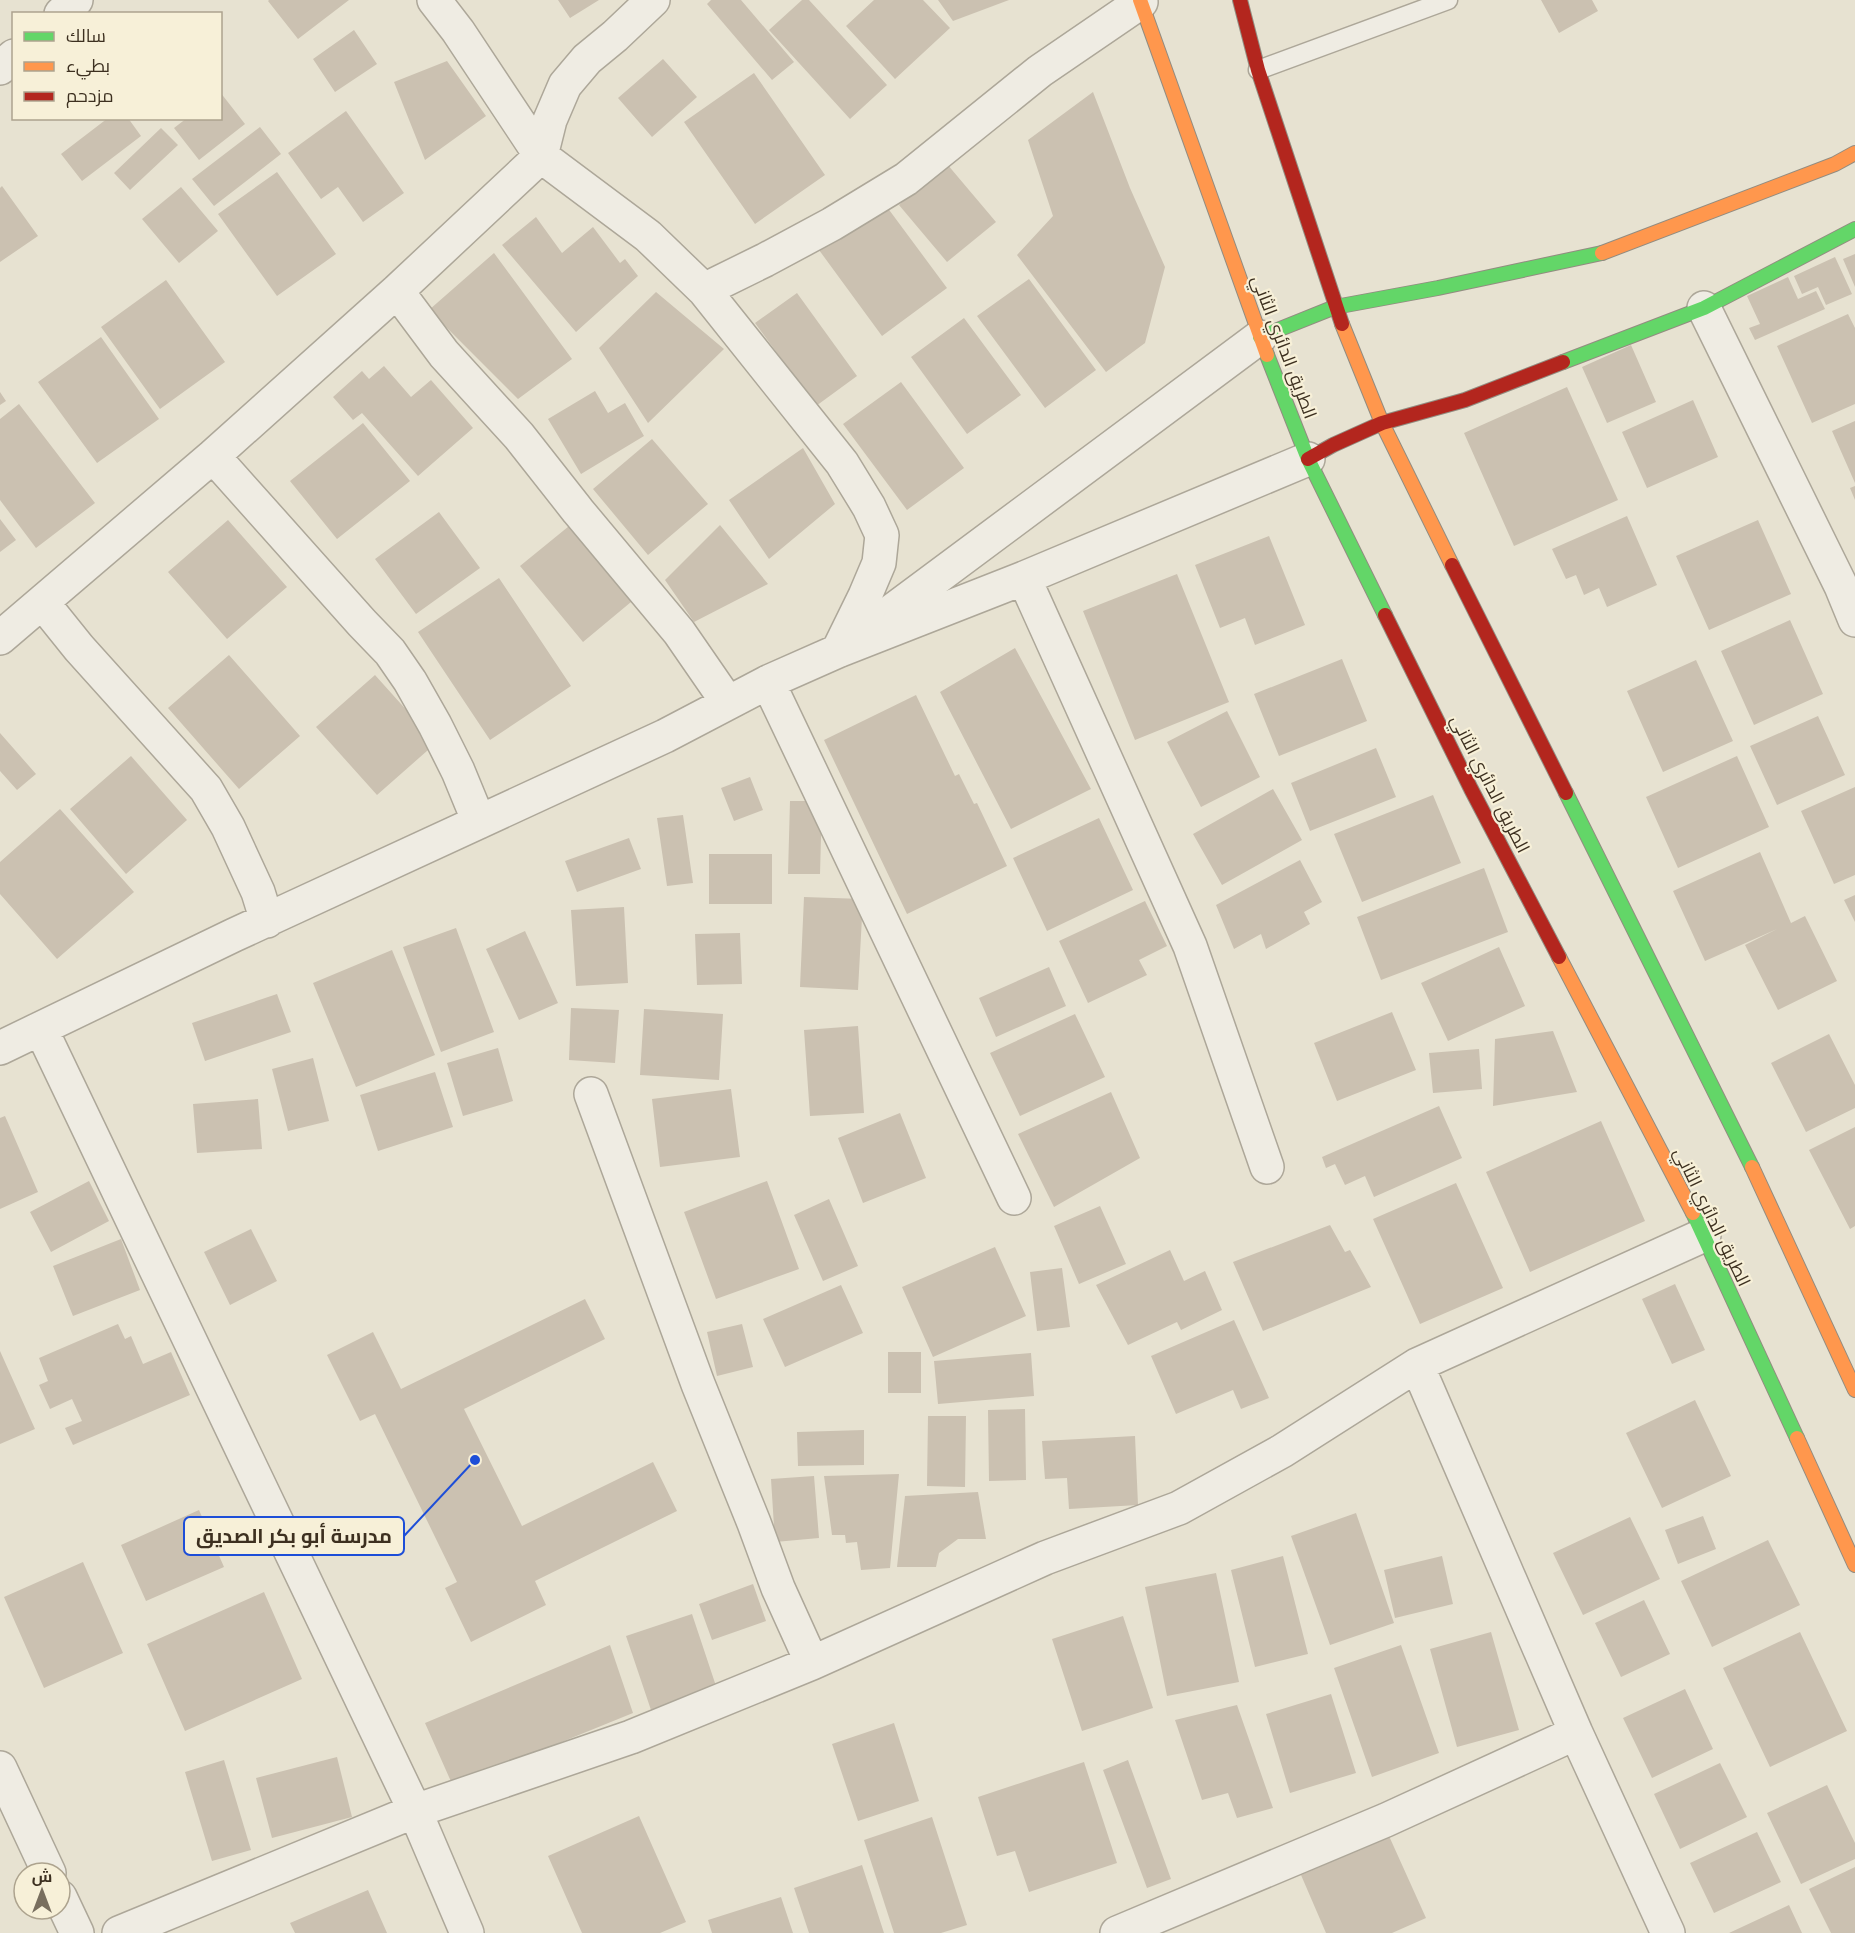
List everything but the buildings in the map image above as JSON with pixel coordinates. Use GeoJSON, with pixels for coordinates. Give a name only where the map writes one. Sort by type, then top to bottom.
{"type":"FeatureCollection","features":[{"type":"Feature","properties":{"kind":"main road"},"geometry":{"type":"LineString","coordinates":[[1240,0],[1258,70],[1335,307],[1383,423],[1754,1173],[1855,1390]]}},
{"type":"Feature","properties":{"kind":"main road","name":"الطريق الدائري الثاني"},"geometry":{"type":"LineString","coordinates":[[1140,1],[1260,337],[1308,459],[1471,789],[1704,1235],[1855,1565]]}},
{"type":"Feature","properties":{"kind":"main road"},"geometry":{"type":"LineString","coordinates":[[1260,337],[1335,307],[1438,288],[1605,252],[1835,164],[1855,153]]}},
{"type":"Feature","properties":{"kind":"main road"},"geometry":{"type":"LineString","coordinates":[[1308,459],[1333,445],[1383,423],[1466,400],[1704,308],[1855,229]]}},
{"type":"Feature","properties":{"kind":"street"},"geometry":{"type":"LineString","coordinates":[[63,12],[76,0]]}},
{"type":"Feature","properties":{"kind":"street"},"geometry":{"type":"LineString","coordinates":[[434,0],[541,156],[648,236],[704,290],[842,463],[869,507],[882,535],[879,563],[866,596],[838,651]]}},
{"type":"Feature","properties":{"kind":"street"},"geometry":{"type":"LineString","coordinates":[[0,638],[213,456],[397,291],[541,156],[550,120],[566,85],[587,59],[653,0]]}},
{"type":"Feature","properties":{"kind":"street"},"geometry":{"type":"LineString","coordinates":[[704,290],[822,229],[906,179],[1040,71],[1140,1]]}},
{"type":"Feature","properties":{"kind":"street"},"geometry":{"type":"LineString","coordinates":[[0,69],[12,58]]}},
{"type":"Feature","properties":{"kind":"street"},"geometry":{"type":"LineString","coordinates":[[397,291],[444,354],[519,436],[679,632],[728,703]]}},
{"type":"Feature","properties":{"kind":"street"},"geometry":{"type":"LineString","coordinates":[[1704,308],[1848,584],[1855,620]]}},
{"type":"Feature","properties":{"kind":"street"},"geometry":{"type":"LineString","coordinates":[[838,651],[1260,337]]}},
{"type":"Feature","properties":{"kind":"street"},"geometry":{"type":"LineString","coordinates":[[213,456],[390,652],[435,724],[479,822]]}},
{"type":"Feature","properties":{"kind":"street"},"geometry":{"type":"LineString","coordinates":[[0,1048],[665,736],[768,681],[1024,578],[1308,459]]}},
{"type":"Feature","properties":{"kind":"street"},"geometry":{"type":"LineString","coordinates":[[1024,578],[1190,946],[1267,1167]]}},
{"type":"Feature","properties":{"kind":"street"},"geometry":{"type":"LineString","coordinates":[[42,602],[79,648],[206,789],[228,827],[258,892],[267,921]]}},
{"type":"Feature","properties":{"kind":"street"},"geometry":{"type":"LineString","coordinates":[[768,681],[1014,1198]]}},
{"type":"Feature","properties":{"kind":"street"},"geometry":{"type":"LineString","coordinates":[[41,1029],[415,1811],[467,1933]]}},
{"type":"Feature","properties":{"kind":"street"},"geometry":{"type":"LineString","coordinates":[[591,1094],[698,1384],[778,1588],[812,1663]]}},
{"type":"Feature","properties":{"kind":"street"},"geometry":{"type":"LineString","coordinates":[[119,1933],[415,1811],[631,1737],[812,1663],[1045,1558],[1179,1508],[1282,1451],[1417,1365],[1704,1235]]}},
{"type":"Feature","properties":{"kind":"street"},"geometry":{"type":"LineString","coordinates":[[1417,1365],[1576,1733],[1668,1933]]}},
{"type":"Feature","properties":{"kind":"street"},"geometry":{"type":"LineString","coordinates":[[1117,1933],[1156,1926],[1576,1733]]}},
{"type":"Feature","properties":{"kind":"street"},"geometry":{"type":"LineString","coordinates":[[0,1768],[43,1861]]}},
{"type":"Feature","properties":{"kind":"lane"},"geometry":{"type":"LineString","coordinates":[[1258,70],[1448,0]]}},
{"type":"Feature","properties":{"kind":"traffic: fast"},"geometry":{"type":"LineString","coordinates":[[1563,362],[1704,308],[1855,229]]}},
{"type":"Feature","properties":{"kind":"traffic: fast"},"geometry":{"type":"LineString","coordinates":[[1260,337],[1335,307],[1602,253]]}},
{"type":"Feature","properties":{"kind":"traffic: fast"},"geometry":{"type":"LineString","coordinates":[[1267,355],[1308,459],[1385,615]]}},
{"type":"Feature","properties":{"kind":"traffic: fast"},"geometry":{"type":"LineString","coordinates":[[1566,793],[1752,1167]]}},
{"type":"Feature","properties":{"kind":"traffic: fast"},"geometry":{"type":"LineString","coordinates":[[1693,1213],[1797,1438]]}},
{"type":"Feature","properties":{"kind":"traffic: slow"},"geometry":{"type":"LineString","coordinates":[[1140,0],[1267,355]]}},
{"type":"Feature","properties":{"kind":"traffic: slow"},"geometry":{"type":"LineString","coordinates":[[1602,253],[1835,164],[1855,153]]}},
{"type":"Feature","properties":{"kind":"traffic: slow"},"geometry":{"type":"LineString","coordinates":[[1342,324],[1382,423],[1452,565]]}},
{"type":"Feature","properties":{"kind":"traffic: slow"},"geometry":{"type":"LineString","coordinates":[[1559,957],[1693,1213]]}},
{"type":"Feature","properties":{"kind":"traffic: slow"},"geometry":{"type":"LineString","coordinates":[[1752,1167],[1855,1390]]}},
{"type":"Feature","properties":{"kind":"traffic: slow"},"geometry":{"type":"LineString","coordinates":[[1797,1438],[1855,1565]]}},
{"type":"Feature","properties":{"kind":"traffic: jam"},"geometry":{"type":"LineString","coordinates":[[1240,0],[1258,70],[1342,324]]}},
{"type":"Feature","properties":{"kind":"traffic: jam"},"geometry":{"type":"LineString","coordinates":[[1308,459],[1382,423],[1465,400],[1563,362]]}},
{"type":"Feature","properties":{"kind":"traffic: jam"},"geometry":{"type":"LineString","coordinates":[[1452,565],[1566,793]]}},
{"type":"Feature","properties":{"kind":"traffic: jam"},"geometry":{"type":"LineString","coordinates":[[1385,615],[1471,789],[1559,957]]}},
{"type":"Feature","properties":{"kind":"place","name":"مدرسة أبو بكر الصديق"},"geometry":{"type":"Point","coordinates":[475,1460]}}]}
